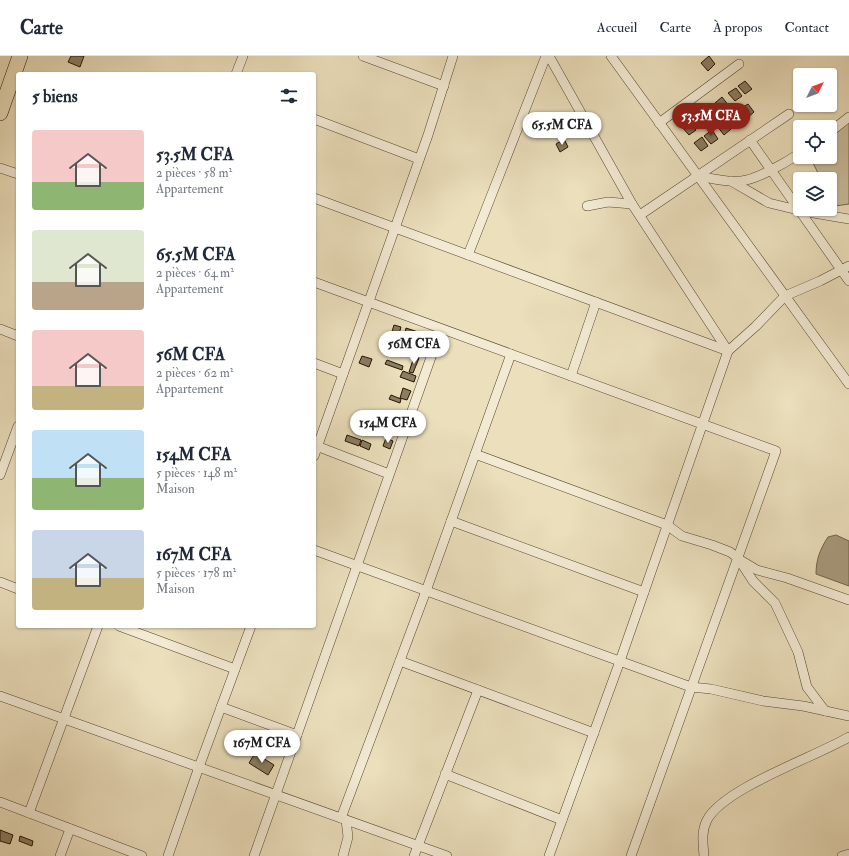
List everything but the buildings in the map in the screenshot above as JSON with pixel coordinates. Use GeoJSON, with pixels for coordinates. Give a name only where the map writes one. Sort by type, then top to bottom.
{"type":"FeatureCollection","features":[{"type":"Feature","properties":{"kind":"highway"},"geometry":{"type":"LineString","coordinates":[[0,113],[20,56]]}},
{"type":"Feature","properties":{"kind":"street"},"geometry":{"type":"LineString","coordinates":[[237,72],[243,56]]}},
{"type":"Feature","properties":{"kind":"street"},"geometry":{"type":"LineString","coordinates":[[363,56],[444,86]]}},
{"type":"Feature","properties":{"kind":"street"},"geometry":{"type":"LineString","coordinates":[[389,474],[316,446],[395,228],[453,56]]}},
{"type":"Feature","properties":{"kind":"street"},"geometry":{"type":"LineString","coordinates":[[468,255],[546,56]]}},
{"type":"Feature","properties":{"kind":"street"},"geometry":{"type":"LineString","coordinates":[[549,56],[632,204],[728,351]]}},
{"type":"Feature","properties":{"kind":"street"},"geometry":{"type":"LineString","coordinates":[[616,58],[659,123],[849,384]]}},
{"type":"Feature","properties":{"kind":"street"},"geometry":{"type":"LineString","coordinates":[[659,123],[739,64]]}},
{"type":"Feature","properties":{"kind":"street"},"geometry":{"type":"LineString","coordinates":[[640,215],[789,114]]}},
{"type":"Feature","properties":{"kind":"street"},"geometry":{"type":"LineString","coordinates":[[837,126],[849,117]]}},
{"type":"Feature","properties":{"kind":"street"},"geometry":{"type":"LineString","coordinates":[[316,120],[419,158]]}},
{"type":"Feature","properties":{"kind":"street"},"geometry":{"type":"LineString","coordinates":[[750,140],[793,201]]}},
{"type":"Feature","properties":{"kind":"street"},"geometry":{"type":"LineString","coordinates":[[697,176],[731,181],[742,181],[771,170],[793,157]]}},
{"type":"Feature","properties":{"kind":"street"},"geometry":{"type":"LineString","coordinates":[[0,168],[16,173]]}},
{"type":"Feature","properties":{"kind":"street"},"geometry":{"type":"LineString","coordinates":[[731,181],[769,203],[793,209]]}},
{"type":"Feature","properties":{"kind":"street"},"geometry":{"type":"LineString","coordinates":[[316,199],[728,351]]}},
{"type":"Feature","properties":{"kind":"street"},"geometry":{"type":"LineString","coordinates":[[587,206],[608,202],[632,204]]}},
{"type":"Feature","properties":{"kind":"street"},"geometry":{"type":"LineString","coordinates":[[804,216],[845,268],[849,281]]}},
{"type":"Feature","properties":{"kind":"street"},"geometry":{"type":"LineString","coordinates":[[831,216],[849,219]]}},
{"type":"Feature","properties":{"kind":"street"},"geometry":{"type":"LineString","coordinates":[[549,856],[620,661],[728,351],[756,326],[785,296],[845,268]]}},
{"type":"Feature","properties":{"kind":"street"},"geometry":{"type":"LineString","coordinates":[[316,283],[776,451],[631,856]]}},
{"type":"Feature","properties":{"kind":"street"},"geometry":{"type":"LineString","coordinates":[[571,376],[596,302]]}},
{"type":"Feature","properties":{"kind":"street"},"geometry":{"type":"LineString","coordinates":[[0,329],[16,335]]}},
{"type":"Feature","properties":{"kind":"street"},"geometry":{"type":"LineString","coordinates":[[254,856],[441,329]]}},
{"type":"Feature","properties":{"kind":"street"},"geometry":{"type":"LineString","coordinates":[[343,856],[348,837],[344,819],[511,354]]}},
{"type":"Feature","properties":{"kind":"street"},"geometry":{"type":"LineString","coordinates":[[316,364],[343,374]]}},
{"type":"Feature","properties":{"kind":"street"},"geometry":{"type":"LineString","coordinates":[[0,475],[15,442]]}},
{"type":"Feature","properties":{"kind":"street"},"geometry":{"type":"LineString","coordinates":[[475,454],[667,525],[682,536],[730,552],[757,570],[787,578],[849,600]]}},
{"type":"Feature","properties":{"kind":"street"},"geometry":{"type":"LineString","coordinates":[[451,521],[644,592]]}},
{"type":"Feature","properties":{"kind":"street"},"geometry":{"type":"LineString","coordinates":[[316,551],[691,687],[849,716]]}},
{"type":"Feature","properties":{"kind":"street"},"geometry":{"type":"LineString","coordinates":[[738,558],[753,581],[775,603],[798,652],[807,687],[825,711]]}},
{"type":"Feature","properties":{"kind":"street"},"geometry":{"type":"LineString","coordinates":[[0,582],[16,588]]}},
{"type":"Feature","properties":{"kind":"street"},"geometry":{"type":"LineString","coordinates":[[29,813],[97,628]]}},
{"type":"Feature","properties":{"kind":"street"},"geometry":{"type":"LineString","coordinates":[[130,628],[141,630],[235,669]]}},
{"type":"Feature","properties":{"kind":"street"},"geometry":{"type":"LineString","coordinates":[[168,856],[250,628]]}},
{"type":"Feature","properties":{"kind":"street"},"geometry":{"type":"LineString","coordinates":[[400,661],[594,733]]}},
{"type":"Feature","properties":{"kind":"street"},"geometry":{"type":"LineString","coordinates":[[414,856],[478,690]]}},
{"type":"Feature","properties":{"kind":"street"},"geometry":{"type":"LineString","coordinates":[[0,696],[447,856]]}},
{"type":"Feature","properties":{"kind":"street"},"geometry":{"type":"LineString","coordinates":[[221,707],[298,735]]}},
{"type":"Feature","properties":{"kind":"street"},"geometry":{"type":"LineString","coordinates":[[704,856],[702,835],[707,820],[717,807],[731,797],[763,779],[849,737]]}},
{"type":"Feature","properties":{"kind":"street"},"geometry":{"type":"LineString","coordinates":[[445,774],[562,820]]}},
{"type":"Feature","properties":{"kind":"street"},"geometry":{"type":"LineString","coordinates":[[0,802],[142,856]]}},
{"type":"Feature","properties":{"kind":"street"},"geometry":{"type":"LineString","coordinates":[[60,856],[70,829]]}},
{"type":"Feature","properties":{"kind":"street"},"geometry":{"type":"LineString","coordinates":[[842,856],[849,854]]}},
{"type":"Feature","properties":{"kind":"shaded area"},"geometry":{"type":"Polygon","coordinates":[[[849,117],[849,204],[837,206],[837,172],[818,172],[814,164],[837,164],[837,126],[849,117]]]}},
{"type":"Feature","properties":{"kind":"shaded area"},"geometry":{"type":"Polygon","coordinates":[[[836,535],[849,541],[849,586],[816,574],[819,555],[823,546],[828,537],[836,535]]]}}]}
